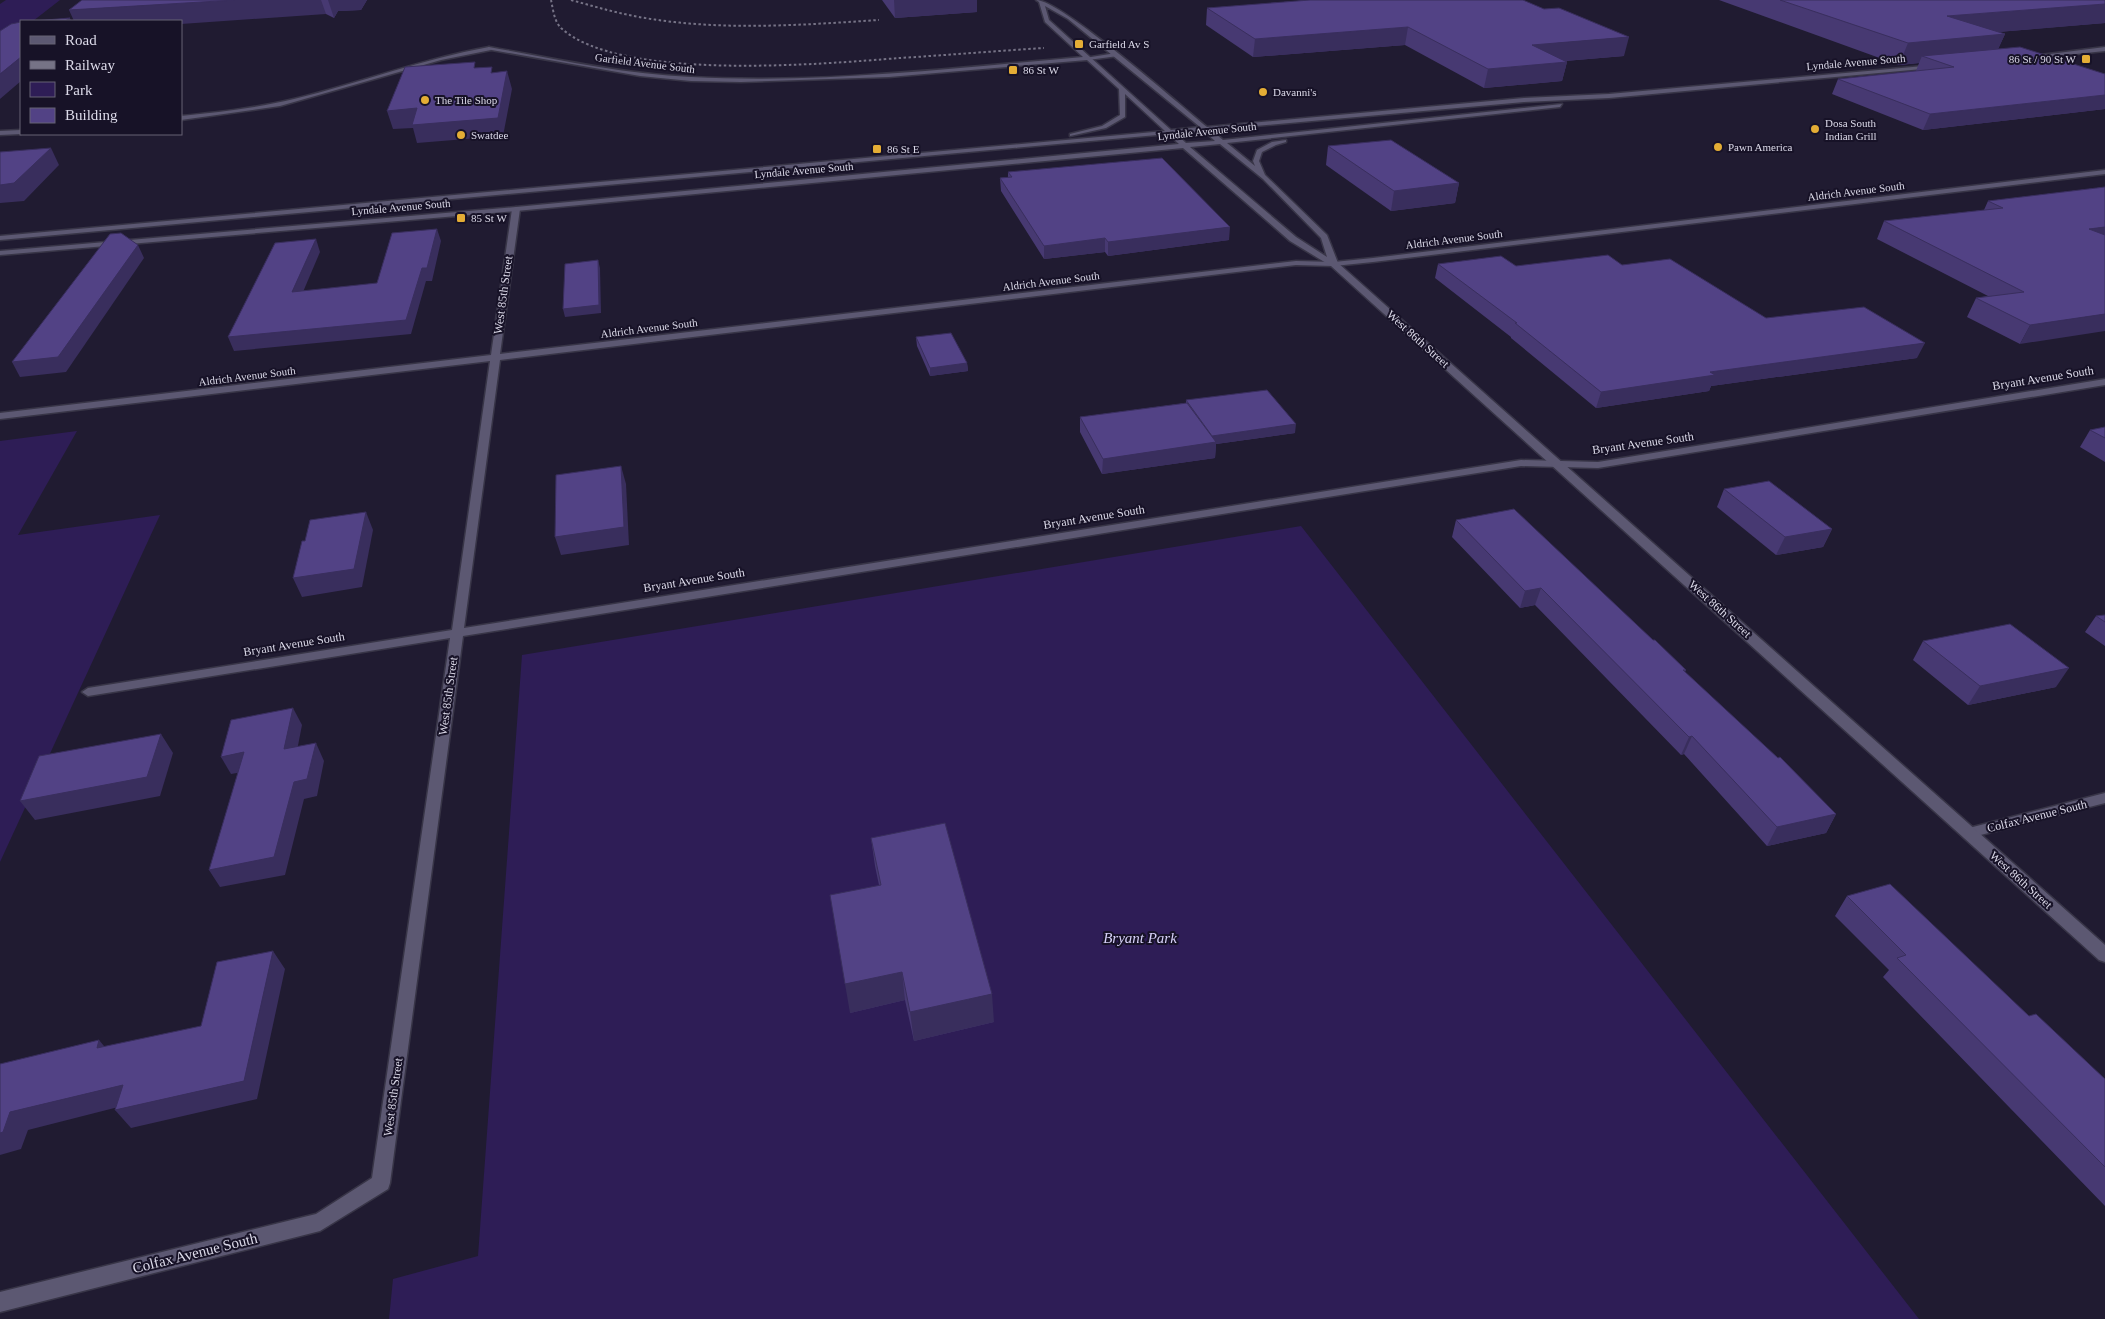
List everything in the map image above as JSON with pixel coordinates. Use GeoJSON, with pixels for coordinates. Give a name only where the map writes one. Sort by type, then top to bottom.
{"type":"FeatureCollection","features":[{"type":"Feature","properties":{"kind":"street","name":"West 86th Street"},"geometry":{"type":"LineString","coordinates":[[1040,1],[1070,18],[1262,175],[1324,237],[1334,264]]}},
{"type":"Feature","properties":{"kind":"street","name":"West 86th Street"},"geometry":{"type":"LineString","coordinates":[[1040,1],[1047,21],[1122,89],[1293,239],[1334,264],[2105,955]]}},
{"type":"Feature","properties":{"kind":"street","name":"Garfield Avenue South"},"geometry":{"type":"LineString","coordinates":[[182,118],[240,111],[294,101],[458,53],[489,48],[644,74],[741,81],[846,77],[1116,55]]}},
{"type":"Feature","properties":{"kind":"street"},"geometry":{"type":"LineString","coordinates":[[2019,58],[2105,49]]}},
{"type":"Feature","properties":{"kind":"street","name":"Lyndale Avenue South"},"geometry":{"type":"LineString","coordinates":[[0,238],[1524,100],[1609,96],[1937,65]]}},
{"type":"Feature","properties":{"kind":"street"},"geometry":{"type":"LineString","coordinates":[[1032,145],[1104,127],[1123,116],[1121,104],[1122,89]]}},
{"type":"Feature","properties":{"kind":"street","name":"Lyndale Avenue South"},"geometry":{"type":"LineString","coordinates":[[0,253],[516,209],[1221,142],[1542,108],[1609,96]]}},
{"type":"Feature","properties":{"kind":"street"},"geometry":{"type":"LineString","coordinates":[[0,133],[20,132]]}},
{"type":"Feature","properties":{"kind":"street"},"geometry":{"type":"LineString","coordinates":[[1262,175],[1256,161],[1259,151],[1274,142],[1299,139],[1314,132]]}},
{"type":"Feature","properties":{"kind":"street","name":"Aldrich Avenue South"},"geometry":{"type":"LineString","coordinates":[[0,416],[1296,263],[1334,264],[2105,172]]}},
{"type":"Feature","properties":{"kind":"street","name":"West 85th Street"},"geometry":{"type":"LineString","coordinates":[[381,1184],[516,209]]}},
{"type":"Feature","properties":{"kind":"street","name":"Bryant Avenue South"},"geometry":{"type":"LineString","coordinates":[[88,692],[1520,463],[1598,465],[2105,382]]}},
{"type":"Feature","properties":{"kind":"street","name":"Colfax Avenue South"},"geometry":{"type":"LineString","coordinates":[[1969,833],[2105,798]]}},
{"type":"Feature","properties":{"kind":"street","name":"Colfax Avenue South"},"geometry":{"type":"LineString","coordinates":[[0,1302],[320,1222],[381,1184]]}},
{"type":"Feature","properties":{"kind":"green space"},"geometry":{"type":"Polygon","coordinates":[[[6,0],[60,0],[34,20],[20,20],[20,31],[0,47],[0,4],[6,0]]]}},
{"type":"Feature","properties":{"kind":"green space"},"geometry":{"type":"Polygon","coordinates":[[[77,431],[18,535],[160,515],[0,862],[0,441],[77,431]]]}},
{"type":"Feature","properties":{"kind":"green space","name":"Bryant Park"},"geometry":{"type":"Polygon","coordinates":[[[1301,526],[1919,1319],[389,1319],[393,1279],[478,1256],[522,655],[1301,526]]]}},
{"type":"Feature","properties":{"kind":"building"},"geometry":{"type":"Polygon","coordinates":[[[82,0],[235,0],[69,10],[82,0]]]}},
{"type":"Feature","properties":{"kind":"building"},"geometry":{"type":"Polygon","coordinates":[[[1310,0],[1523,0],[1544,9],[1559,8],[1629,37],[1532,45],[1567,62],[1488,69],[1408,27],[1255,39],[1207,8],[1310,0]]]}},
{"type":"Feature","properties":{"kind":"building"},"geometry":{"type":"Polygon","coordinates":[[[1780,0],[2105,0],[2105,4],[1947,16],[2005,34],[1908,43],[1780,0]]]}},
{"type":"Feature","properties":{"kind":"building"},"geometry":{"type":"Polygon","coordinates":[[[70,18],[67,20],[45,20],[70,18]]]}},
{"type":"Feature","properties":{"kind":"building"},"geometry":{"type":"Polygon","coordinates":[[[20,22],[20,58],[0,74],[0,31],[11,24],[20,22]]]}},
{"type":"Feature","properties":{"kind":"building"},"geometry":{"type":"Polygon","coordinates":[[[2020,47],[2105,74],[2105,95],[1930,114],[1838,79],[1954,67],[1922,56],[2020,47]]]}},
{"type":"Feature","properties":{"kind":"building"},"geometry":{"type":"Polygon","coordinates":[[[475,62],[474,68],[492,67],[491,73],[507,71],[498,118],[412,125],[417,108],[387,111],[405,67],[475,62]]]}},
{"type":"Feature","properties":{"kind":"building"},"geometry":{"type":"Polygon","coordinates":[[[1391,140],[1459,183],[1394,191],[1328,146],[1391,140]]]}},
{"type":"Feature","properties":{"kind":"building"},"geometry":{"type":"Polygon","coordinates":[[[51,148],[14,183],[0,185],[0,152],[51,148]]]}},
{"type":"Feature","properties":{"kind":"building"},"geometry":{"type":"Polygon","coordinates":[[[1162,158],[1230,227],[1108,242],[1105,238],[1044,246],[1000,178],[1012,177],[1008,172],[1162,158]]]}},
{"type":"Feature","properties":{"kind":"building"},"geometry":{"type":"Polygon","coordinates":[[[2105,187],[2105,227],[2089,229],[2105,235],[2105,314],[2030,325],[1976,298],[2024,292],[1884,221],[2003,208],[1988,201],[2105,187]]]}},
{"type":"Feature","properties":{"kind":"building"},"geometry":{"type":"Polygon","coordinates":[[[437,229],[427,268],[422,268],[406,320],[228,337],[275,243],[316,239],[292,292],[377,283],[392,233],[437,229]]]}},
{"type":"Feature","properties":{"kind":"building"},"geometry":{"type":"Polygon","coordinates":[[[121,233],[138,245],[58,357],[12,362],[110,234],[121,233]]]}},
{"type":"Feature","properties":{"kind":"building"},"geometry":{"type":"Polygon","coordinates":[[[1608,255],[1622,265],[1670,259],[1766,318],[1864,307],[1925,343],[1710,372],[1715,375],[1601,392],[1515,323],[1517,323],[1438,264],[1501,256],[1516,266],[1608,255]]]}},
{"type":"Feature","properties":{"kind":"building"},"geometry":{"type":"Polygon","coordinates":[[[598,260],[599,305],[563,309],[565,264],[598,260]]]}},
{"type":"Feature","properties":{"kind":"building"},"geometry":{"type":"Polygon","coordinates":[[[951,333],[967,363],[930,368],[916,337],[951,333]]]}},
{"type":"Feature","properties":{"kind":"building"},"geometry":{"type":"Polygon","coordinates":[[[1267,390],[1296,424],[1212,436],[1186,400],[1267,390]]]}},
{"type":"Feature","properties":{"kind":"building"},"geometry":{"type":"Polygon","coordinates":[[[1187,403],[1216,442],[1103,459],[1080,417],[1187,403]]]}},
{"type":"Feature","properties":{"kind":"building"},"geometry":{"type":"Polygon","coordinates":[[[2105,427],[2105,438],[2090,430],[2105,427]]]}},
{"type":"Feature","properties":{"kind":"building"},"geometry":{"type":"Polygon","coordinates":[[[621,466],[624,527],[555,537],[556,475],[621,466]]]}},
{"type":"Feature","properties":{"kind":"building"},"geometry":{"type":"Polygon","coordinates":[[[1769,481],[1832,529],[1785,537],[1724,489],[1769,481]]]}},
{"type":"Feature","properties":{"kind":"building"},"geometry":{"type":"Polygon","coordinates":[[[1514,509],[1686,670],[1683,670],[1778,758],[1780,757],[1836,814],[1777,827],[1692,736],[1689,737],[1541,588],[1525,591],[1456,520],[1514,509]]]}},
{"type":"Feature","properties":{"kind":"building"},"geometry":{"type":"Polygon","coordinates":[[[366,512],[354,569],[293,578],[302,541],[305,541],[310,520],[366,512]]]}},
{"type":"Feature","properties":{"kind":"building"},"geometry":{"type":"Polygon","coordinates":[[[2105,615],[2105,622],[2096,616],[2105,615]]]}},
{"type":"Feature","properties":{"kind":"building"},"geometry":{"type":"Polygon","coordinates":[[[2010,624],[2069,668],[1980,686],[1923,641],[2010,624]]]}},
{"type":"Feature","properties":{"kind":"building"},"geometry":{"type":"Polygon","coordinates":[[[293,708],[284,749],[316,743],[307,779],[294,782],[274,857],[209,870],[244,752],[221,757],[231,720],[293,708]]]}},
{"type":"Feature","properties":{"kind":"building"},"geometry":{"type":"Polygon","coordinates":[[[161,734],[147,777],[20,801],[39,756],[161,734]]]}},
{"type":"Feature","properties":{"kind":"building"},"geometry":{"type":"Polygon","coordinates":[[[945,823],[992,994],[910,1012],[902,972],[845,984],[830,895],[881,885],[871,838],[945,823]]]}},
{"type":"Feature","properties":{"kind":"building"},"geometry":{"type":"Polygon","coordinates":[[[1890,884],[2029,1016],[2036,1014],[2105,1079],[2105,1167],[1897,958],[1906,955],[1847,896],[1890,884]]]}},
{"type":"Feature","properties":{"kind":"building"},"geometry":{"type":"Polygon","coordinates":[[[273,951],[244,1081],[115,1110],[123,1085],[10,1112],[3,1132],[0,1133],[0,1064],[99,1040],[97,1048],[201,1026],[217,962],[273,951]]]}},
{"type":"Feature","properties":{"kind":"railway"},"geometry":{"type":"LineString","coordinates":[[551,0],[555,18],[561,28],[589,45],[628,56],[674,63],[723,66],[774,65],[1044,48]]}},
{"type":"Feature","properties":{"kind":"railway"},"geometry":{"type":"LineString","coordinates":[[571,0],[636,16],[674,22],[733,26],[821,24],[879,20]]}},
{"type":"Feature","properties":{"kind":"place","name":"Garfield Av S"},"geometry":{"type":"Point","coordinates":[1079,44]}},
{"type":"Feature","properties":{"kind":"place","name":"86 St / 90 St W"},"geometry":{"type":"Point","coordinates":[2086,59]}},
{"type":"Feature","properties":{"kind":"place","name":"86 St W"},"geometry":{"type":"Point","coordinates":[1013,70]}},
{"type":"Feature","properties":{"kind":"place","name":"Davanni's"},"geometry":{"type":"Point","coordinates":[1263,92]}},
{"type":"Feature","properties":{"kind":"place","name":"The Tile Shop"},"geometry":{"type":"Point","coordinates":[425,100]}},
{"type":"Feature","properties":{"kind":"place","name":"Dosa South Indian Grill"},"geometry":{"type":"Point","coordinates":[1815,129]}},
{"type":"Feature","properties":{"kind":"place","name":"Swatdee"},"geometry":{"type":"Point","coordinates":[461,135]}},
{"type":"Feature","properties":{"kind":"place","name":"Pawn America"},"geometry":{"type":"Point","coordinates":[1718,147]}},
{"type":"Feature","properties":{"kind":"place","name":"86 St E"},"geometry":{"type":"Point","coordinates":[877,149]}},
{"type":"Feature","properties":{"kind":"place","name":"85 St W"},"geometry":{"type":"Point","coordinates":[461,218]}}]}
